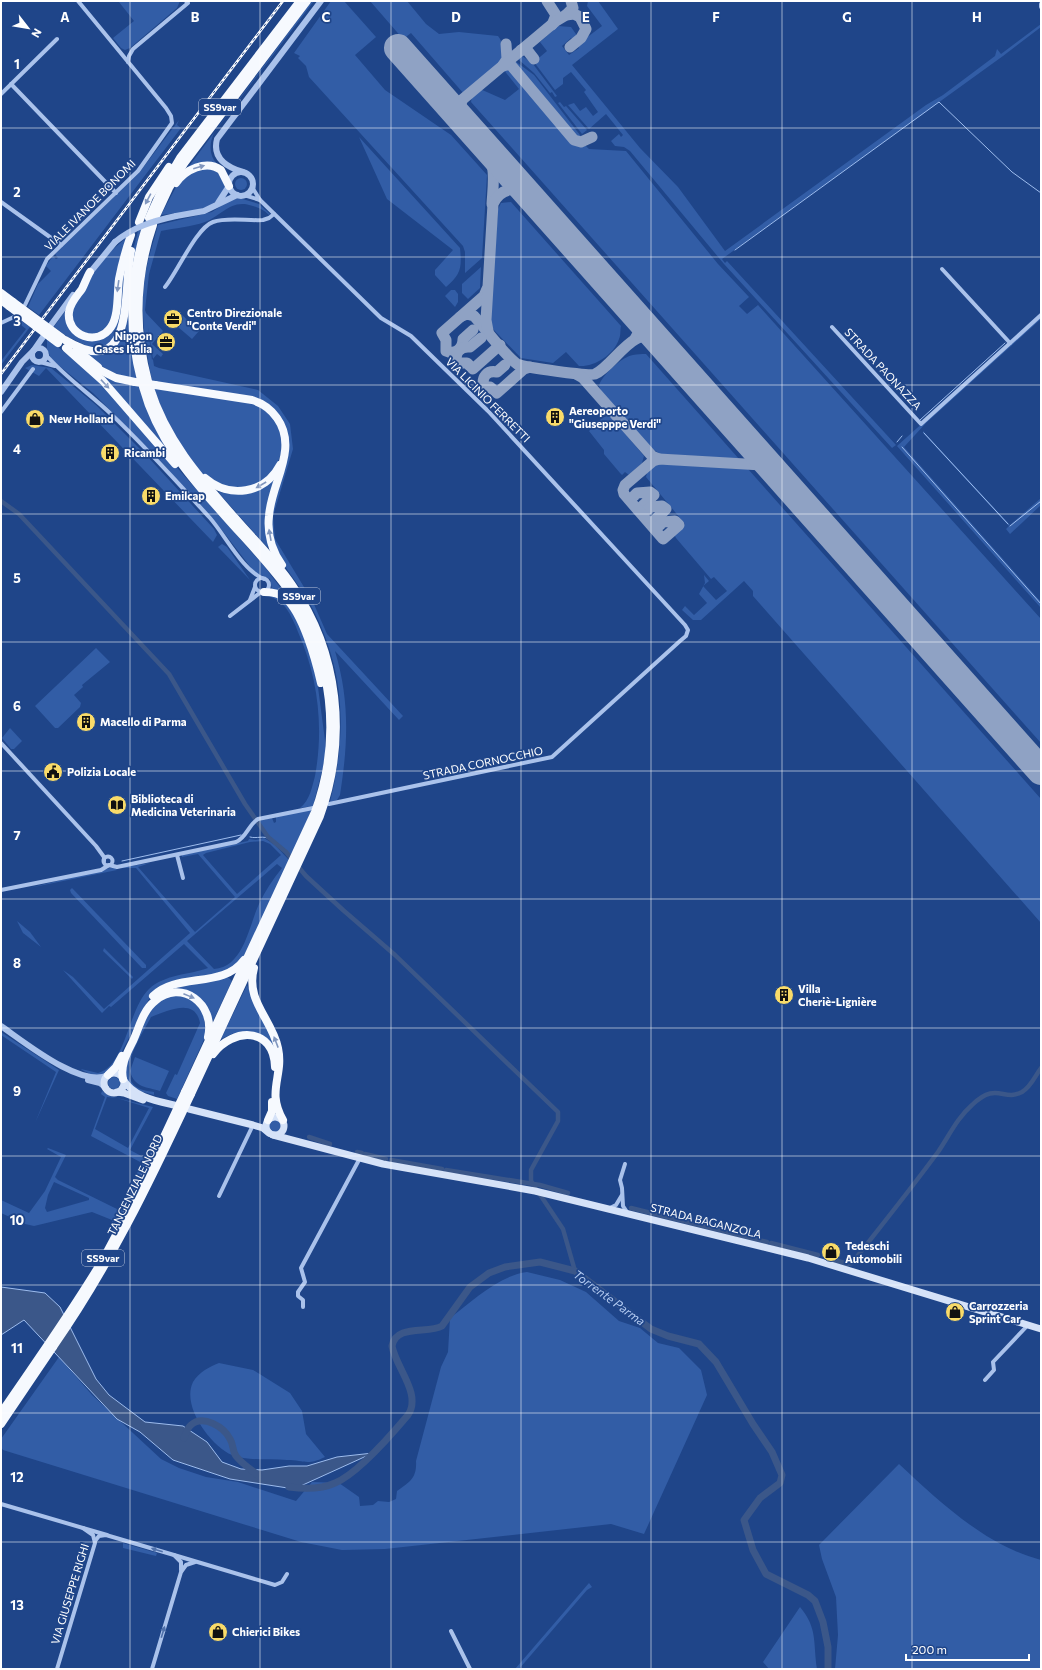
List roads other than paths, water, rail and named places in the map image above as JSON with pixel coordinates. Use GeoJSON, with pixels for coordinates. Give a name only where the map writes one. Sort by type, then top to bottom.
{"type":"FeatureCollection","features":[{"type":"Feature","properties":{"kind":"highway","name":"SS9var"},"geometry":{"type":"LineString","coordinates":[[300,1],[173,169],[151,222],[136,270],[132,305],[135,346],[146,384],[152,413],[171,450],[190,477],[282,581],[308,625],[320,655],[326,682],[330,715],[330,747],[322,791],[306,841]]}},
{"type":"Feature","properties":{"kind":"highway","name":"SS9var"},"geometry":{"type":"LineString","coordinates":[[151,222],[185,162],[307,1]]}},
{"type":"Feature","properties":{"kind":"highway"},"geometry":{"type":"LineString","coordinates":[[90,272],[72,303],[69,316],[70,323],[76,331],[83,336],[93,338],[106,333],[113,322],[120,273],[141,214],[162,176],[189,142],[206,124]]}},
{"type":"Feature","properties":{"kind":"highway"},"geometry":{"type":"LineString","coordinates":[[151,222],[178,180],[193,169],[206,165],[218,167],[224,174],[229,184]]}},
{"type":"Feature","properties":{"kind":"highway"},"geometry":{"type":"LineString","coordinates":[[63,342],[93,352],[106,349],[118,339],[123,328],[128,263],[135,228]]}},
{"type":"Feature","properties":{"kind":"highway"},"geometry":{"type":"LineString","coordinates":[[1,293],[11,304],[106,374],[118,379],[146,384],[241,397],[261,403],[273,414],[282,426],[285,440],[284,455],[269,509],[269,533],[275,555],[302,595],[312,619]]}},
{"type":"Feature","properties":{"kind":"highway"},"geometry":{"type":"LineString","coordinates":[[1,300],[11,304]]}},
{"type":"Feature","properties":{"kind":"highway"},"geometry":{"type":"LineString","coordinates":[[63,342],[103,381],[209,502],[220,510]]}},
{"type":"Feature","properties":{"kind":"highway","name":"SS9var"},"geometry":{"type":"LineString","coordinates":[[146,384],[160,416],[175,444],[194,471],[286,576],[312,619],[323,645],[336,702],[337,733],[335,755],[330,786],[320,816],[306,841],[285,886],[258,935],[191,1080],[190,1092]]}},
{"type":"Feature","properties":{"kind":"highway"},"geometry":{"type":"LineString","coordinates":[[175,444],[209,482],[232,491],[249,490],[265,482],[274,474],[284,455]]}},
{"type":"Feature","properties":{"kind":"highway"},"geometry":{"type":"LineString","coordinates":[[263,592],[276,593],[287,600],[307,636],[323,692],[330,747]]}},
{"type":"Feature","properties":{"kind":"highway","name":"SS9var"},"geometry":{"type":"LineString","coordinates":[[1,1413],[66,1317],[102,1260],[190,1092],[275,914],[285,886]]}},
{"type":"Feature","properties":{"kind":"highway"},"geometry":{"type":"LineString","coordinates":[[275,914],[255,964],[252,983],[255,1002],[278,1048],[279,1064],[275,1098],[277,1110],[284,1122]]}},
{"type":"Feature","properties":{"kind":"highway"},"geometry":{"type":"LineString","coordinates":[[108,1075],[120,1062],[143,1011],[155,995],[170,986],[230,972],[243,962],[258,935]]}},
{"type":"Feature","properties":{"kind":"highway"},"geometry":{"type":"LineString","coordinates":[[123,1079],[122,1069],[125,1058],[149,1007],[161,996],[176,993],[187,994],[198,1000],[206,1010],[209,1021],[208,1036],[193,1068],[191,1080]]}},
{"type":"Feature","properties":{"kind":"highway"},"geometry":{"type":"LineString","coordinates":[[190,1092],[201,1079],[213,1054],[224,1042],[240,1035],[257,1037],[270,1048],[274,1061],[272,1109],[268,1120]]}},
{"type":"Feature","properties":{"kind":"highway","name":"TANGENZIALE NORD"},"geometry":{"type":"LineString","coordinates":[[1,1424],[76,1315],[108,1263],[143,1198],[190,1092]]}},
{"type":"Feature","properties":{"kind":"main road"},"geometry":{"type":"LineString","coordinates":[[155,1101],[132,1091],[118,1073],[108,1075],[104,1080],[106,1088],[110,1092],[124,1093],[142,1100],[174,1105]]}},
{"type":"Feature","properties":{"kind":"main road"},"geometry":{"type":"LineString","coordinates":[[117,1092],[123,1087],[123,1079]]}},
{"type":"Feature","properties":{"kind":"main road","name":"STRADA BAGANZOLA"},"geometry":{"type":"LineString","coordinates":[[189,1109],[253,1125],[263,1128],[271,1134],[360,1158],[400,1167],[536,1191],[824,1262],[1041,1329]]}},
{"type":"Feature","properties":{"kind":"main road"},"geometry":{"type":"LineString","coordinates":[[253,1125],[275,1116],[284,1122],[287,1130],[298,1141]]}},
{"type":"Feature","properties":{"kind":"main road"},"geometry":{"type":"LineString","coordinates":[[268,1120],[266,1126],[271,1134],[277,1135],[283,1132],[284,1122]]}},
{"type":"Feature","properties":{"kind":"street"},"geometry":{"type":"LineString","coordinates":[[78,1],[130,64]]}},
{"type":"Feature","properties":{"kind":"street"},"geometry":{"type":"LineString","coordinates":[[260,200],[232,192],[227,173],[215,156],[213,148],[215,137],[318,1]]}},
{"type":"Feature","properties":{"kind":"street"},"geometry":{"type":"LineString","coordinates":[[260,200],[252,187],[252,179],[243,172],[228,167],[221,161],[216,152],[217,139],[321,1]]}},
{"type":"Feature","properties":{"kind":"street"},"geometry":{"type":"LineString","coordinates":[[130,64],[128,57],[134,48],[187,2]]}},
{"type":"Feature","properties":{"kind":"street"},"geometry":{"type":"LineString","coordinates":[[1,94],[57,39]]}},
{"type":"Feature","properties":{"kind":"street"},"geometry":{"type":"LineString","coordinates":[[117,49],[125,52],[134,48]]}},
{"type":"Feature","properties":{"kind":"street","name":"VIALE IVANOE BONOMI"},"geometry":{"type":"LineString","coordinates":[[24,305],[45,263],[61,245],[143,165],[169,129],[172,121],[166,108],[130,64]]}},
{"type":"Feature","properties":{"kind":"street"},"geometry":{"type":"LineString","coordinates":[[11,84],[116,193]]}},
{"type":"Feature","properties":{"kind":"street"},"geometry":{"type":"LineString","coordinates":[[217,204],[235,173],[243,172]]}},
{"type":"Feature","properties":{"kind":"street"},"geometry":{"type":"LineString","coordinates":[[51,325],[90,272],[115,242],[143,225],[176,216],[204,211],[240,195],[252,187]]}},
{"type":"Feature","properties":{"kind":"street","name":"VIA LICINIO FERRETTI"},"geometry":{"type":"LineString","coordinates":[[260,200],[381,318],[411,336],[488,412],[685,624],[688,630]]}},
{"type":"Feature","properties":{"kind":"street"},"geometry":{"type":"LineString","coordinates":[[1,202],[61,245]]}},
{"type":"Feature","properties":{"kind":"street"},"geometry":{"type":"LineString","coordinates":[[166,287],[185,254],[209,224],[220,221],[263,220],[274,214]]}},
{"type":"Feature","properties":{"kind":"street"},"geometry":{"type":"LineString","coordinates":[[942,269],[1010,343]]}},
{"type":"Feature","properties":{"kind":"street","name":"STRADA PAONAZZA"},"geometry":{"type":"LineString","coordinates":[[832,327],[921,424],[1041,315]]}},
{"type":"Feature","properties":{"kind":"street"},"geometry":{"type":"LineString","coordinates":[[1,323],[16,316]]}},
{"type":"Feature","properties":{"kind":"street"},"geometry":{"type":"LineString","coordinates":[[1,392],[22,362],[44,338],[44,360],[26,363],[18,369]]}},
{"type":"Feature","properties":{"kind":"street"},"geometry":{"type":"LineString","coordinates":[[33,351],[39,348],[57,367],[97,400],[153,456],[214,524],[251,571],[264,579],[268,586],[263,592],[230,616]]}},
{"type":"Feature","properties":{"kind":"street"},"geometry":{"type":"LineString","coordinates":[[33,351],[32,358],[38,362],[57,367]]}},
{"type":"Feature","properties":{"kind":"street"},"geometry":{"type":"LineString","coordinates":[[1,412],[33,369]]}},
{"type":"Feature","properties":{"kind":"street"},"geometry":{"type":"LineString","coordinates":[[251,571],[257,591],[263,592]]}},
{"type":"Feature","properties":{"kind":"street"},"geometry":{"type":"LineString","coordinates":[[248,602],[258,579],[264,579]]}},
{"type":"Feature","properties":{"kind":"street","name":"STRADA CORNOCCHIO"},"geometry":{"type":"LineString","coordinates":[[329,804],[552,757],[686,636],[688,630]]}},
{"type":"Feature","properties":{"kind":"street"},"geometry":{"type":"LineString","coordinates":[[1,743],[96,846],[120,865]]}},
{"type":"Feature","properties":{"kind":"street"},"geometry":{"type":"LineString","coordinates":[[96,846],[104,857],[104,861],[109,865],[120,865],[236,842],[244,839],[254,822],[258,819],[313,808]]}},
{"type":"Feature","properties":{"kind":"street"},"geometry":{"type":"LineString","coordinates":[[177,854],[183,878]]}},
{"type":"Feature","properties":{"kind":"street"},"geometry":{"type":"LineString","coordinates":[[97,870],[102,866],[107,857],[111,859]]}},
{"type":"Feature","properties":{"kind":"street"},"geometry":{"type":"LineString","coordinates":[[1,890],[104,869],[109,865],[111,859]]}},
{"type":"Feature","properties":{"kind":"street"},"geometry":{"type":"LineString","coordinates":[[1,1026],[84,1079],[102,1084],[106,1088]]}},
{"type":"Feature","properties":{"kind":"street"},"geometry":{"type":"LineString","coordinates":[[78,1074],[98,1078],[108,1075]]}},
{"type":"Feature","properties":{"kind":"street"},"geometry":{"type":"LineString","coordinates":[[219,1196],[253,1125]]}},
{"type":"Feature","properties":{"kind":"street"},"geometry":{"type":"LineString","coordinates":[[303,1307],[303,1300],[298,1296],[298,1292],[305,1282],[301,1268],[360,1158]]}},
{"type":"Feature","properties":{"kind":"street"},"geometry":{"type":"LineString","coordinates":[[618,1211],[622,1194],[620,1180],[625,1164]]}},
{"type":"Feature","properties":{"kind":"street"},"geometry":{"type":"LineString","coordinates":[[608,1209],[621,1202]]}},
{"type":"Feature","properties":{"kind":"street"},"geometry":{"type":"LineString","coordinates":[[621,1202],[624,1209],[630,1214]]}},
{"type":"Feature","properties":{"kind":"street"},"geometry":{"type":"LineString","coordinates":[[985,1380],[994,1370],[993,1362],[1028,1325]]}},
{"type":"Feature","properties":{"kind":"street"},"geometry":{"type":"LineString","coordinates":[[1,1504],[275,1585],[282,1582],[288,1574]]}},
{"type":"Feature","properties":{"kind":"street","name":"VIA GIUSEPPE RIGHI"},"geometry":{"type":"LineString","coordinates":[[57,1669],[94,1543],[93,1535],[83,1528]]}},
{"type":"Feature","properties":{"kind":"street"},"geometry":{"type":"LineString","coordinates":[[94,1543],[99,1536],[107,1535]]}},
{"type":"Feature","properties":{"kind":"street"},"geometry":{"type":"LineString","coordinates":[[152,1669],[180,1572],[181,1562],[174,1555]]}},
{"type":"Feature","properties":{"kind":"street"},"geometry":{"type":"LineString","coordinates":[[180,1572],[188,1564],[198,1562]]}},
{"type":"Feature","properties":{"kind":"street"},"geometry":{"type":"LineString","coordinates":[[450,1631],[470,1669]]}},
{"type":"Feature","properties":{"kind":"waterway"},"geometry":{"type":"LineString","coordinates":[[735,250],[939,102],[1012,172],[1041,193]]}},
{"type":"Feature","properties":{"kind":"waterway"},"geometry":{"type":"LineString","coordinates":[[920,420],[1005,343]]}},
{"type":"Feature","properties":{"kind":"waterway"},"geometry":{"type":"LineString","coordinates":[[924,433],[1008,524]]}},
{"type":"Feature","properties":{"kind":"waterway"},"geometry":{"type":"LineString","coordinates":[[897,442],[902,436]]}},
{"type":"Feature","properties":{"kind":"waterway"},"geometry":{"type":"LineString","coordinates":[[902,447],[1041,604]]}},
{"type":"Feature","properties":{"kind":"waterway"},"geometry":{"type":"LineString","coordinates":[[1,501],[19,514],[169,674],[245,804],[268,837],[286,852],[306,876],[395,955],[558,1112],[558,1121],[531,1170],[531,1181],[563,1229],[575,1271]]}},
{"type":"Feature","properties":{"kind":"waterway"},"geometry":{"type":"LineString","coordinates":[[1010,526],[1041,501]]}},
{"type":"Feature","properties":{"kind":"waterway"},"geometry":{"type":"LineString","coordinates":[[122,861],[241,835]]}},
{"type":"Feature","properties":{"kind":"waterway"},"geometry":{"type":"LineString","coordinates":[[250,837],[265,837],[270,839]]}},
{"type":"Feature","properties":{"kind":"waterway"},"geometry":{"type":"LineString","coordinates":[[827,1258],[848,1264],[852,1263],[938,1152],[967,1110],[988,1094],[999,1093],[1010,1095],[1022,1092],[1030,1084],[1041,1068]]}},
{"type":"Feature","properties":{"kind":"waterway"},"geometry":{"type":"LineString","coordinates":[[309,1137],[330,1144]]}},
{"type":"Feature","properties":{"kind":"waterway"},"geometry":{"type":"LineString","coordinates":[[357,1152],[362,1153]]}},
{"type":"Feature","properties":{"kind":"waterway"},"geometry":{"type":"LineString","coordinates":[[365,1154],[386,1159]]}},
{"type":"Feature","properties":{"kind":"waterway"},"geometry":{"type":"LineString","coordinates":[[391,1160],[442,1169]]}},
{"type":"Feature","properties":{"kind":"waterway"},"geometry":{"type":"LineString","coordinates":[[446,1170],[540,1185],[568,1193]]}},
{"type":"Feature","properties":{"kind":"waterway"},"geometry":{"type":"LineString","coordinates":[[631,1208],[767,1242]]}},
{"type":"Feature","properties":{"kind":"waterway"},"geometry":{"type":"LineString","coordinates":[[771,1243],[818,1255]]}},
{"type":"Feature","properties":{"kind":"waterway","name":"Torrente Parma"},"geometry":{"type":"LineString","coordinates":[[289,1487],[319,1487],[330,1485],[344,1478],[364,1463],[408,1415],[412,1398],[407,1381],[394,1354],[392,1346],[395,1339],[400,1335],[406,1332],[442,1326],[470,1287],[489,1273],[505,1267],[540,1262],[575,1271],[651,1329],[668,1336],[699,1344],[716,1362],[753,1424],[772,1452],[782,1475],[780,1483],[760,1498],[744,1520],[753,1550],[766,1574],[808,1595],[815,1601],[823,1622],[828,1647],[828,1669]]}},
{"type":"Feature","properties":{"kind":"waterway","name":"Torrente Parma"},"geometry":{"type":"LineString","coordinates":[[184,1438],[188,1428],[196,1422],[207,1421],[213,1423],[227,1435],[238,1459],[259,1476]]}},
{"type":"Feature","properties":{"kind":"railway"},"geometry":{"type":"LineString","coordinates":[[43,318],[283,1]]}},
{"type":"Feature","properties":{"kind":"railway"},"geometry":{"type":"LineString","coordinates":[[1,374],[34,330]]}},
{"type":"Feature","properties":{"kind":"place","name":"Centro Direzionale \"Conte Verdi\""},"geometry":{"type":"Point","coordinates":[173,319]}},
{"type":"Feature","properties":{"kind":"place","name":"Nippon Gases Italia"},"geometry":{"type":"Point","coordinates":[166,342]}},
{"type":"Feature","properties":{"kind":"place","name":"Aereoporto \"Giusepppe Verdi\""},"geometry":{"type":"Point","coordinates":[555,417]}},
{"type":"Feature","properties":{"kind":"place","name":"New Holland"},"geometry":{"type":"Point","coordinates":[35,419]}},
{"type":"Feature","properties":{"kind":"place","name":"Ricambi"},"geometry":{"type":"Point","coordinates":[110,453]}},
{"type":"Feature","properties":{"kind":"place","name":"Emilcap"},"geometry":{"type":"Point","coordinates":[151,496]}},
{"type":"Feature","properties":{"kind":"place","name":"Macello di Parma"},"geometry":{"type":"Point","coordinates":[86,722]}},
{"type":"Feature","properties":{"kind":"place","name":"Polizia Locale"},"geometry":{"type":"Point","coordinates":[53,772]}},
{"type":"Feature","properties":{"kind":"place","name":"Biblioteca di Medicina Veterinaria"},"geometry":{"type":"Point","coordinates":[117,805]}},
{"type":"Feature","properties":{"kind":"place","name":"Villa Cheriè-Lignière"},"geometry":{"type":"Point","coordinates":[784,995]}},
{"type":"Feature","properties":{"kind":"place","name":"Tedeschi Automobili"},"geometry":{"type":"Point","coordinates":[831,1252]}},
{"type":"Feature","properties":{"kind":"place","name":"Carrozzeria Sprint Car"},"geometry":{"type":"Point","coordinates":[955,1312]}},
{"type":"Feature","properties":{"kind":"place","name":"Chierici Bikes"},"geometry":{"type":"Point","coordinates":[218,1632]}}]}
